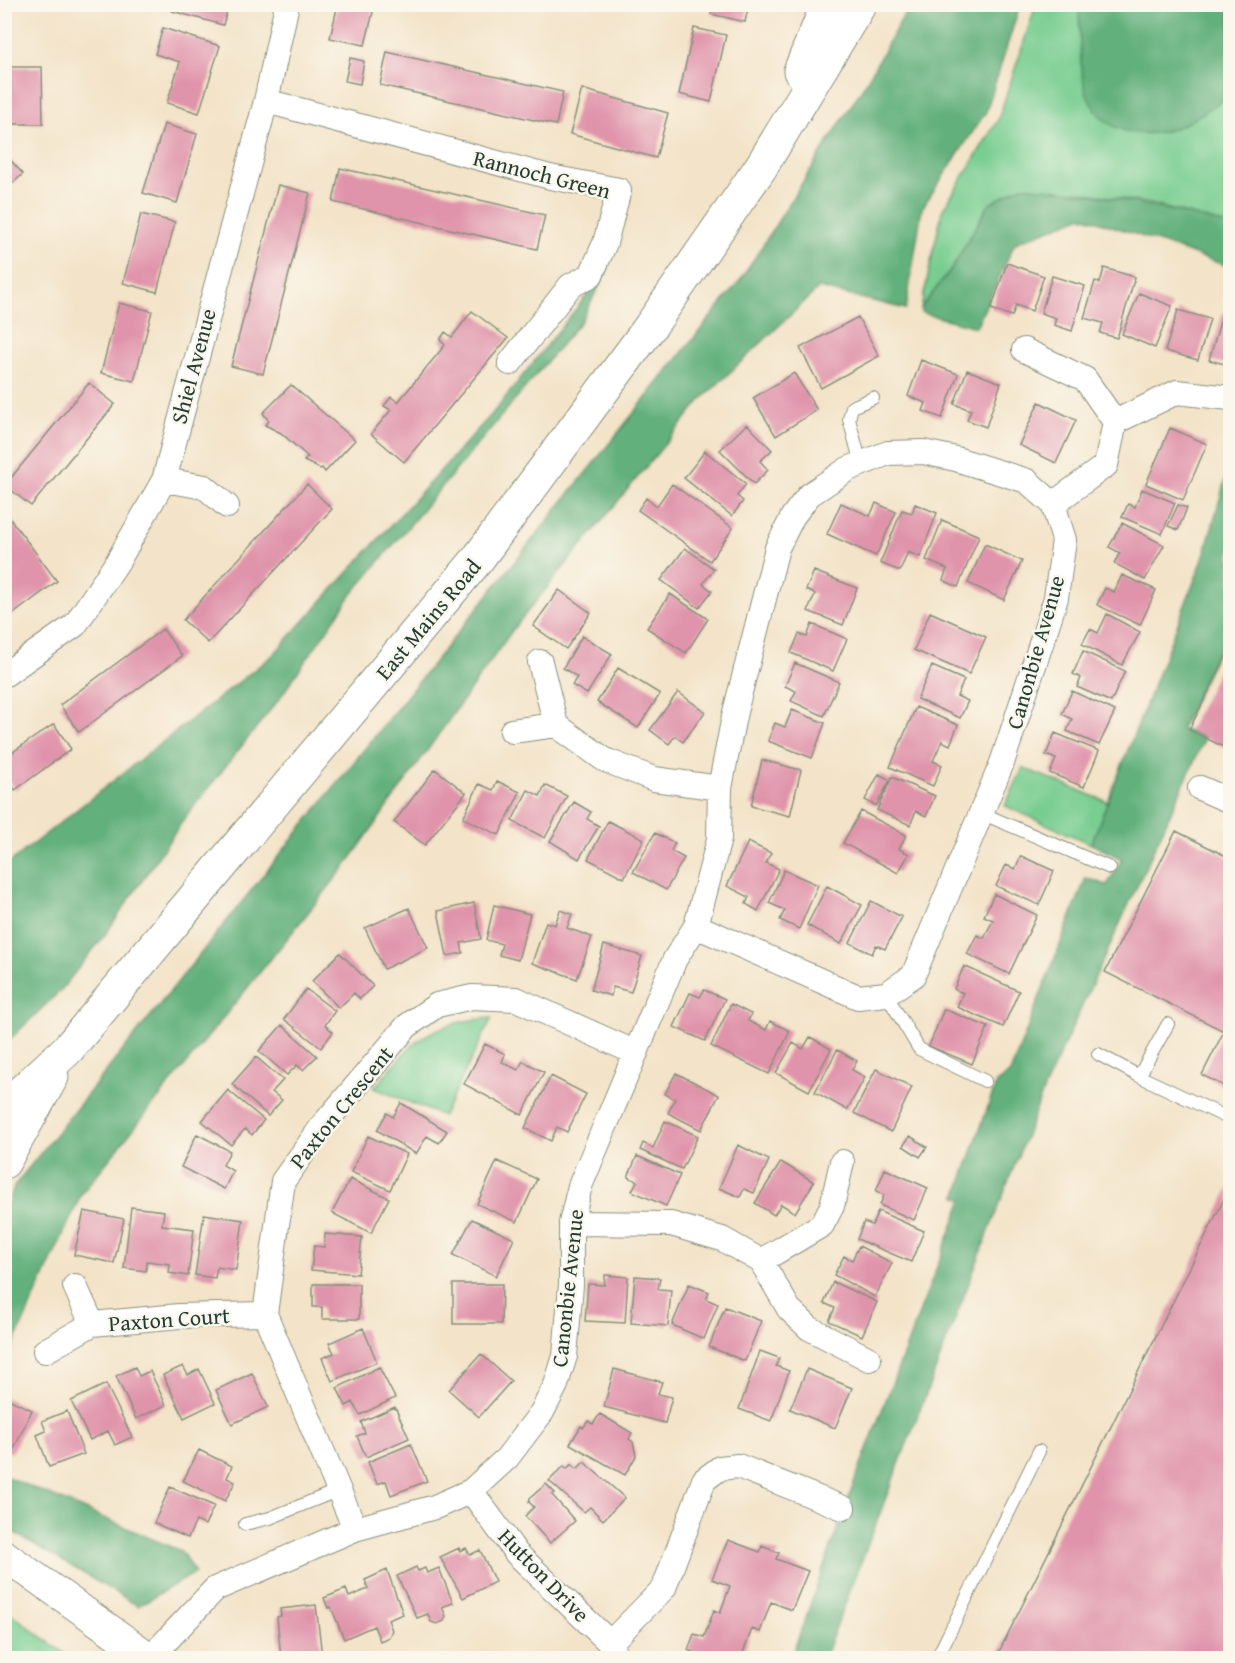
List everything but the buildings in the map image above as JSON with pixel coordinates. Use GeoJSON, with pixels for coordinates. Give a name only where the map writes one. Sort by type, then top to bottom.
{"type":"FeatureCollection","features":[{"type":"Feature","properties":{"kind":"main road","name":"East Mains Road"},"geometry":{"type":"LineString","coordinates":[[760,167],[828,4]]}},
{"type":"Feature","properties":{"kind":"main road","name":"East Mains Road"},"geometry":{"type":"LineString","coordinates":[[4,1108],[68,1049],[477,560],[650,327],[760,167],[860,4]]}},
{"type":"Feature","properties":{"kind":"main road","name":"East Mains Road"},"geometry":{"type":"LineString","coordinates":[[4,1162],[68,1049]]}},
{"type":"Feature","properties":{"kind":"street","name":"Shiel Avenue"},"geometry":{"type":"LineString","coordinates":[[4,675],[75,625],[118,561],[164,480],[266,100],[287,4]]}},
{"type":"Feature","properties":{"kind":"street","name":"Rannoch Green"},"geometry":{"type":"LineString","coordinates":[[266,100],[550,177],[619,190],[605,243],[591,275],[570,286],[510,363]]}},
{"type":"Feature","properties":{"kind":"street"},"geometry":{"type":"LineString","coordinates":[[1024,350],[1085,379],[1115,422],[1106,465],[1053,504]]}},
{"type":"Feature","properties":{"kind":"street"},"geometry":{"type":"LineString","coordinates":[[1115,422],[1177,392],[1230,398]]}},
{"type":"Feature","properties":{"kind":"street","name":"Canonbie Avenue"},"geometry":{"type":"LineString","coordinates":[[150,1658],[214,1589],[355,1529],[435,1507],[471,1491],[507,1458],[542,1412],[556,1385],[565,1356],[571,1285],[571,1223],[580,1186],[675,959],[696,926],[719,839],[720,788],[734,716],[777,548],[793,516],[809,495],[848,469],[888,453],[934,454],[1027,481],[1053,504],[1064,540],[1056,598],[1002,763],[913,976],[886,994],[858,997],[696,926]]}},
{"type":"Feature","properties":{"kind":"street"},"geometry":{"type":"LineString","coordinates":[[164,480],[205,487],[227,506]]}},
{"type":"Feature","properties":{"kind":"street"},"geometry":{"type":"LineString","coordinates":[[540,662],[556,725],[605,760],[654,779],[720,788]]}},
{"type":"Feature","properties":{"kind":"street"},"geometry":{"type":"LineString","coordinates":[[512,731],[556,725]]}},
{"type":"Feature","properties":{"kind":"street"},"geometry":{"type":"LineString","coordinates":[[1200,788],[1230,801]]}},
{"type":"Feature","properties":{"kind":"street","name":"Paxton Crescent"},"geometry":{"type":"LineString","coordinates":[[265,1314],[283,1181],[323,1125],[407,1026],[437,1005],[472,997],[516,999],[636,1053]]}},
{"type":"Feature","properties":{"kind":"street"},"geometry":{"type":"LineString","coordinates":[[761,1261],[822,1225],[832,1206],[842,1162]]}},
{"type":"Feature","properties":{"kind":"street"},"geometry":{"type":"LineString","coordinates":[[571,1223],[671,1224],[722,1239],[761,1261],[789,1310],[809,1328],[869,1359]]}},
{"type":"Feature","properties":{"kind":"street"},"geometry":{"type":"LineString","coordinates":[[75,1286],[92,1324]]}},
{"type":"Feature","properties":{"kind":"street"},"geometry":{"type":"LineString","coordinates":[[265,1314],[355,1529]]}},
{"type":"Feature","properties":{"kind":"street","name":"Paxton Court"},"geometry":{"type":"LineString","coordinates":[[45,1351],[92,1324],[179,1316],[265,1314]]}},
{"type":"Feature","properties":{"kind":"street"},"geometry":{"type":"LineString","coordinates":[[614,1651],[664,1588],[704,1480],[720,1468],[738,1466],[843,1508]]}},
{"type":"Feature","properties":{"kind":"street","name":"Hutton Drive"},"geometry":{"type":"LineString","coordinates":[[471,1491],[517,1554],[614,1651]]}},
{"type":"Feature","properties":{"kind":"street"},"geometry":{"type":"LineString","coordinates":[[4,1555],[150,1658]]}},
{"type":"Feature","properties":{"kind":"lane"},"geometry":{"type":"LineString","coordinates":[[861,464],[849,419],[852,407],[873,398]]}},
{"type":"Feature","properties":{"kind":"lane"},"geometry":{"type":"LineString","coordinates":[[981,813],[1110,868]]}},
{"type":"Feature","properties":{"kind":"lane"},"geometry":{"type":"LineString","coordinates":[[886,994],[919,1049],[985,1081]]}},
{"type":"Feature","properties":{"kind":"lane"},"geometry":{"type":"LineString","coordinates":[[1139,1076],[1168,1024]]}},
{"type":"Feature","properties":{"kind":"lane"},"geometry":{"type":"LineString","coordinates":[[1098,1054],[1230,1119]]}},
{"type":"Feature","properties":{"kind":"lane"},"geometry":{"type":"LineString","coordinates":[[937,1659],[1039,1451]]}},
{"type":"Feature","properties":{"kind":"lane"},"geometry":{"type":"LineString","coordinates":[[245,1524],[270,1518],[339,1490]]}},
{"type":"Feature","properties":{"kind":"green space"},"geometry":{"type":"Polygon","coordinates":[[[910,4],[1020,5],[986,112],[922,208],[906,309],[819,288],[701,400],[514,628],[344,868],[82,1193],[5,1363],[5,1210],[15,1185],[742,278],[865,84],[910,4]]]}},
{"type":"Feature","properties":{"kind":"green space"},"geometry":{"type":"Polygon","coordinates":[[[1036,5],[1230,5],[1230,228],[1224,224],[1147,203],[1076,191],[952,268],[921,308],[942,211],[998,120],[1036,5]]]}},
{"type":"Feature","properties":{"kind":"green space"},"geometry":{"type":"Polygon","coordinates":[[[1079,5],[1230,5],[1230,95],[1193,120],[1163,131],[1147,134],[1117,128],[1095,109],[1087,95],[1081,60],[1079,5]]]}},
{"type":"Feature","properties":{"kind":"green space"},"geometry":{"type":"Polygon","coordinates":[[[1021,186],[1123,200],[1224,224],[1230,228],[1230,267],[1083,216],[1015,243],[976,327],[922,313],[921,308],[952,268],[989,204],[1021,186]]]}},
{"type":"Feature","properties":{"kind":"green space"},"geometry":{"type":"Polygon","coordinates":[[[608,269],[581,321],[352,594],[279,699],[184,819],[107,932],[61,990],[5,1044],[5,866],[273,655],[492,414],[608,269]]]}},
{"type":"Feature","properties":{"kind":"green space"},"geometry":{"type":"Polygon","coordinates":[[[1230,463],[1230,625],[1181,729],[1205,738],[1044,1089],[824,1658],[791,1658],[854,1483],[963,1199],[956,1197],[996,1084],[1010,1073],[1086,878],[1107,885],[1122,859],[1091,844],[1203,559],[1230,463]]]}},
{"type":"Feature","properties":{"kind":"green space"},"geometry":{"type":"Polygon","coordinates":[[[1023,768],[1108,802],[1091,844],[1005,806],[1023,768]]]}},
{"type":"Feature","properties":{"kind":"green space"},"geometry":{"type":"Polygon","coordinates":[[[492,1018],[443,1116],[374,1088],[399,1058],[423,1037],[452,1024],[492,1018]]]}},
{"type":"Feature","properties":{"kind":"green space"},"geometry":{"type":"Polygon","coordinates":[[[5,1476],[181,1551],[195,1573],[138,1606],[5,1527],[5,1476]]]}},
{"type":"Feature","properties":{"kind":"green space"},"geometry":{"type":"Polygon","coordinates":[[[5,1609],[70,1658],[5,1658],[5,1609]]]}}]}
